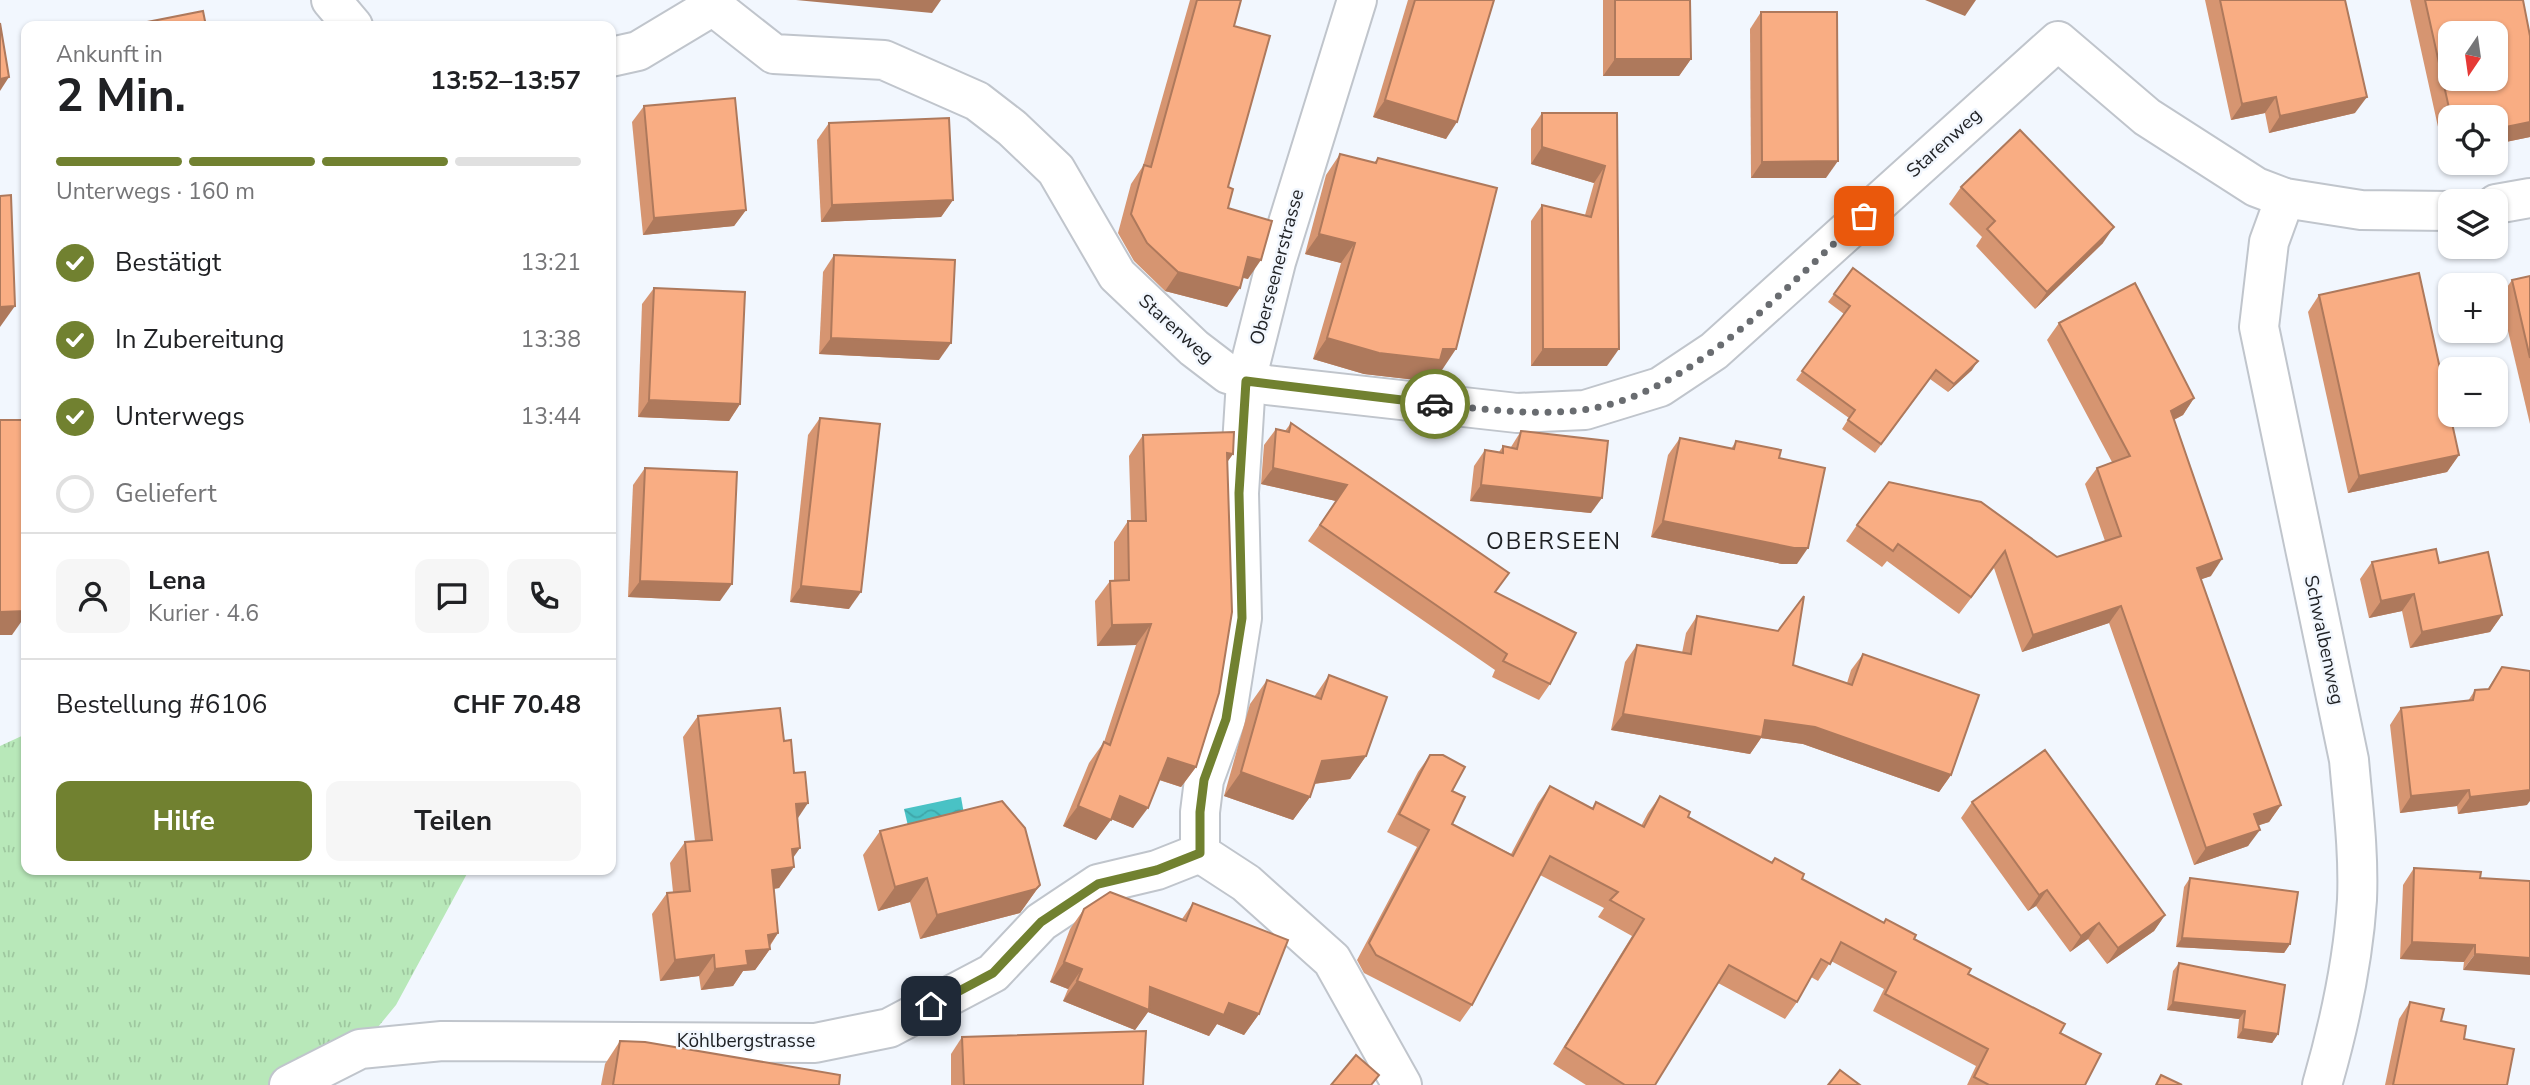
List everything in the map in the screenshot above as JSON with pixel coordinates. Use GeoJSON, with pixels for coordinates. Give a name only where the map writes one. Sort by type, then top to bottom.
{"type":"FeatureCollection","features":[{"type":"Feature","properties":{"kind":"street"},"geometry":{"type":"LineString","coordinates":[[331,0],[349,21]]}},
{"type":"Feature","properties":{"kind":"street","name":"Oberseenerstrasse"},"geometry":{"type":"LineString","coordinates":[[1200,853],[1200,812],[1204,780],[1226,719],[1242,618],[1239,493],[1246,381],[1276,262],[1357,0]]}},
{"type":"Feature","properties":{"kind":"street"},"geometry":{"type":"LineString","coordinates":[[616,56],[638,51],[714,3]]}},
{"type":"Feature","properties":{"kind":"street","name":"Starenweg"},"geometry":{"type":"LineString","coordinates":[[714,3],[774,54],[884,60],[977,101],[1012,128],[1056,170],[1117,275],[1194,348],[1228,374],[1246,381],[1517,413],[1585,410],[1660,387],[1714,351],[2058,41],[2147,117],[2256,187],[2286,198],[2361,209],[2438,211]]}},
{"type":"Feature","properties":{"kind":"street","name":"Schwalbenweg"},"geometry":{"type":"LineString","coordinates":[[2286,198],[2269,243],[2259,327],[2349,760],[2356,828],[2357,898],[2353,940],[2332,1050],[2322,1085]]}},
{"type":"Feature","properties":{"kind":"street"},"geometry":{"type":"LineString","coordinates":[[2508,202],[2530,198]]}},
{"type":"Feature","properties":{"kind":"street"},"geometry":{"type":"LineString","coordinates":[[1200,853],[1246,883],[1332,960],[1402,1085]]}},
{"type":"Feature","properties":{"kind":"street","name":"Köhlbergstrasse"},"geometry":{"type":"LineString","coordinates":[[289,1085],[360,1049],[429,1042],[815,1043],[889,1028],[993,973],[1041,922],[1098,884],[1157,870],[1200,853]]}},
{"type":"Feature","properties":{"kind":"green space"},"geometry":{"type":"Polygon","coordinates":[[[21,736],[21,875],[466,875],[396,1005],[360,1049],[289,1085],[0,1085],[0,746],[21,736]]]}},
{"type":"Feature","properties":{"kind":"water"},"geometry":{"type":"Polygon","coordinates":[[[961,797],[964,814],[908,826],[904,809],[961,797]]]}},
{"type":"Feature","properties":{"kind":"building"},"geometry":{"type":"Polygon","coordinates":[[[1197,0],[1241,0],[1234,26],[1270,36],[1228,187],[1233,189],[1228,208],[1272,221],[1261,260],[1248,257],[1240,288],[1178,272],[1147,243],[1131,214],[1144,165],[1151,167],[1197,0]]]}},
{"type":"Feature","properties":{"kind":"building"},"geometry":{"type":"Polygon","coordinates":[[[1415,0],[1494,0],[1457,122],[1385,100],[1415,0]]]}},
{"type":"Feature","properties":{"kind":"building"},"geometry":{"type":"Polygon","coordinates":[[[1615,0],[1690,0],[1691,59],[1615,59],[1615,0]]]}},
{"type":"Feature","properties":{"kind":"building"},"geometry":{"type":"Polygon","coordinates":[[[2220,0],[2345,0],[2367,97],[2280,116],[2276,97],[2242,104],[2220,0]]]}},
{"type":"Feature","properties":{"kind":"building"},"geometry":{"type":"Polygon","coordinates":[[[2425,0],[2523,0],[2530,36],[2530,122],[2508,127],[2508,105],[2448,105],[2445,91],[2508,91],[2508,21],[2438,21],[2438,58],[2425,0]]]}},
{"type":"Feature","properties":{"kind":"building"},"geometry":{"type":"Polygon","coordinates":[[[203,11],[205,21],[152,21],[203,11]]]}},
{"type":"Feature","properties":{"kind":"building"},"geometry":{"type":"Polygon","coordinates":[[[1761,12],[1837,12],[1838,161],[1762,162],[1761,12]]]}},
{"type":"Feature","properties":{"kind":"building"},"geometry":{"type":"Polygon","coordinates":[[[0,23],[9,77],[0,79],[0,23]]]}},
{"type":"Feature","properties":{"kind":"building"},"geometry":{"type":"Polygon","coordinates":[[[735,98],[746,210],[654,218],[644,106],[735,98]]]}},
{"type":"Feature","properties":{"kind":"building"},"geometry":{"type":"Polygon","coordinates":[[[1542,113],[1617,113],[1619,349],[1543,349],[1542,205],[1591,217],[1605,166],[1542,147],[1542,113]]]}},
{"type":"Feature","properties":{"kind":"building"},"geometry":{"type":"Polygon","coordinates":[[[949,118],[953,200],[832,205],[829,123],[949,118]]]}},
{"type":"Feature","properties":{"kind":"building"},"geometry":{"type":"Polygon","coordinates":[[[2020,130],[2114,227],[2047,292],[1987,229],[1995,221],[1961,187],[2020,130]]]}},
{"type":"Feature","properties":{"kind":"building"},"geometry":{"type":"Polygon","coordinates":[[[1340,154],[1376,163],[1378,158],[1497,188],[1456,349],[1443,349],[1440,360],[1379,353],[1327,338],[1355,243],[1319,234],[1340,154]]]}},
{"type":"Feature","properties":{"kind":"building"},"geometry":{"type":"Polygon","coordinates":[[[11,195],[15,306],[0,307],[0,196],[11,195]]]}},
{"type":"Feature","properties":{"kind":"building"},"geometry":{"type":"Polygon","coordinates":[[[834,255],[955,260],[951,343],[831,338],[834,255]]]}},
{"type":"Feature","properties":{"kind":"building"},"geometry":{"type":"Polygon","coordinates":[[[1853,268],[1978,361],[1954,384],[1936,370],[1881,444],[1848,420],[1855,410],[1802,371],[1850,306],[1834,294],[1853,268]]]}},
{"type":"Feature","properties":{"kind":"building"},"geometry":{"type":"Polygon","coordinates":[[[2419,273],[2438,359],[2438,427],[2453,427],[2459,455],[2359,476],[2319,295],[2419,273]]]}},
{"type":"Feature","properties":{"kind":"building"},"geometry":{"type":"Polygon","coordinates":[[[2530,276],[2530,358],[2512,280],[2530,276]]]}},
{"type":"Feature","properties":{"kind":"building"},"geometry":{"type":"Polygon","coordinates":[[[2135,283],[2194,398],[2171,411],[2222,559],[2197,568],[2281,805],[2254,814],[2260,830],[2206,848],[2121,606],[2033,635],[2005,551],[1971,597],[1898,544],[1893,551],[1857,525],[1889,482],[1981,502],[2057,557],[2121,536],[2097,468],[2130,456],[2059,323],[2135,283]]]}},
{"type":"Feature","properties":{"kind":"building"},"geometry":{"type":"Polygon","coordinates":[[[654,288],[745,292],[740,404],[649,400],[654,288]]]}},
{"type":"Feature","properties":{"kind":"building"},"geometry":{"type":"Polygon","coordinates":[[[820,418],[880,424],[861,592],[801,586],[820,418]]]}},
{"type":"Feature","properties":{"kind":"building"},"geometry":{"type":"Polygon","coordinates":[[[0,420],[21,420],[21,611],[0,612],[0,420]]]}},
{"type":"Feature","properties":{"kind":"building"},"geometry":{"type":"Polygon","coordinates":[[[1291,423],[1509,573],[1495,592],[1576,633],[1550,684],[1503,661],[1507,654],[1320,525],[1347,485],[1273,468],[1276,429],[1289,432],[1291,423]]]}},
{"type":"Feature","properties":{"kind":"building"},"geometry":{"type":"Polygon","coordinates":[[[1521,431],[1608,441],[1602,498],[1481,485],[1485,450],[1503,453],[1503,446],[1517,449],[1521,431]]]}},
{"type":"Feature","properties":{"kind":"building"},"geometry":{"type":"Polygon","coordinates":[[[1234,432],[1233,454],[1227,453],[1232,612],[1219,693],[1196,767],[1168,758],[1148,808],[1120,796],[1111,820],[1078,806],[1104,742],[1110,745],[1151,624],[1112,625],[1110,581],[1129,580],[1128,521],[1146,521],[1143,435],[1234,432]]]}},
{"type":"Feature","properties":{"kind":"building"},"geometry":{"type":"Polygon","coordinates":[[[1680,438],[1734,449],[1736,441],[1781,450],[1779,458],[1825,468],[1808,548],[1794,548],[1663,521],[1680,438]]]}},
{"type":"Feature","properties":{"kind":"building"},"geometry":{"type":"Polygon","coordinates":[[[645,468],[737,472],[732,584],[640,581],[645,468]]]}},
{"type":"Feature","properties":{"kind":"building"},"geometry":{"type":"Polygon","coordinates":[[[2436,549],[2439,563],[2488,552],[2502,615],[2422,632],[2414,594],[2381,601],[2372,562],[2436,549]]]}},
{"type":"Feature","properties":{"kind":"building"},"geometry":{"type":"Polygon","coordinates":[[[1804,596],[1793,665],[1852,685],[1863,654],[1979,695],[1951,775],[1815,727],[1765,720],[1762,737],[1623,714],[1637,645],[1691,654],[1697,616],[1778,631],[1804,596]]]}},
{"type":"Feature","properties":{"kind":"building"},"geometry":{"type":"Polygon","coordinates":[[[2502,667],[2530,671],[2530,790],[2470,797],[2469,790],[2411,796],[2401,708],[2473,700],[2475,690],[2489,689],[2502,667]]]}},
{"type":"Feature","properties":{"kind":"building"},"geometry":{"type":"Polygon","coordinates":[[[1329,675],[1387,697],[1366,756],[1322,761],[1310,797],[1241,772],[1267,680],[1321,699],[1329,675]]]}},
{"type":"Feature","properties":{"kind":"building"},"geometry":{"type":"Polygon","coordinates":[[[780,708],[784,741],[791,740],[794,773],[805,772],[808,803],[796,804],[800,848],[792,849],[794,867],[772,870],[778,933],[768,935],[770,949],[746,951],[748,965],[715,969],[714,955],[675,960],[667,893],[690,891],[685,842],[712,840],[698,716],[780,708]]]}},
{"type":"Feature","properties":{"kind":"building"},"geometry":{"type":"Polygon","coordinates":[[[2045,750],[2165,915],[2118,948],[2099,923],[2081,936],[2047,890],[2039,895],[1972,802],[2045,750]]]}},
{"type":"Feature","properties":{"kind":"building"},"geometry":{"type":"Polygon","coordinates":[[[1430,755],[1443,755],[1465,767],[1452,791],[1465,797],[1452,824],[1513,856],[1550,786],[1593,809],[1596,802],[1644,827],[1660,796],[1690,812],[1688,817],[1772,863],[1775,858],[1804,874],[1802,879],[1884,923],[1886,919],[1916,935],[1914,939],[1971,969],[1968,974],[2065,1024],[2060,1033],[2101,1054],[2085,1085],[1989,1085],[1974,1077],[1988,1049],[1885,994],[1896,972],[1841,942],[1830,964],[1821,959],[1797,1002],[1729,965],[1655,1085],[1625,1085],[1565,1047],[1644,919],[1610,900],[1618,892],[1550,856],[1472,1005],[1376,955],[1369,943],[1429,830],[1399,814],[1430,755]]]}},
{"type":"Feature","properties":{"kind":"building"},"geometry":{"type":"Polygon","coordinates":[[[1002,801],[1025,828],[1040,885],[1036,889],[937,915],[927,878],[895,887],[880,831],[1002,801]]]}},
{"type":"Feature","properties":{"kind":"building"},"geometry":{"type":"Polygon","coordinates":[[[2414,868],[2481,872],[2480,878],[2530,881],[2530,958],[2475,954],[2475,945],[2412,942],[2414,868]]]}},
{"type":"Feature","properties":{"kind":"building"},"geometry":{"type":"Polygon","coordinates":[[[2190,878],[2298,892],[2290,944],[2182,938],[2190,878]]]}},
{"type":"Feature","properties":{"kind":"building"},"geometry":{"type":"Polygon","coordinates":[[[1110,892],[1186,921],[1193,903],[1288,940],[1259,1014],[1229,1003],[1224,1015],[1150,987],[1149,1010],[1077,981],[1082,969],[1064,962],[1084,909],[1110,892]]]}},
{"type":"Feature","properties":{"kind":"building"},"geometry":{"type":"Polygon","coordinates":[[[2179,963],[2285,985],[2278,1034],[2243,1029],[2245,1011],[2173,1002],[2179,963]]]}},
{"type":"Feature","properties":{"kind":"building"},"geometry":{"type":"Polygon","coordinates":[[[2410,1002],[2444,1009],[2441,1021],[2466,1026],[2464,1039],[2514,1049],[2507,1085],[2393,1085],[2410,1002]]]}},
{"type":"Feature","properties":{"kind":"building"},"geometry":{"type":"Polygon","coordinates":[[[1146,1031],[1143,1085],[964,1085],[962,1037],[1146,1031]]]}},
{"type":"Feature","properties":{"kind":"building"},"geometry":{"type":"Polygon","coordinates":[[[620,1041],[645,1042],[840,1075],[839,1085],[613,1085],[620,1041]]]}},
{"type":"Feature","properties":{"kind":"building"},"geometry":{"type":"Polygon","coordinates":[[[1356,1055],[1379,1075],[1371,1085],[1331,1085],[1356,1055]]]}},
{"type":"Feature","properties":{"kind":"building"},"geometry":{"type":"Polygon","coordinates":[[[1840,1070],[1860,1085],[1828,1085],[1840,1070]]]}},
{"type":"Feature","properties":{"kind":"building"},"geometry":{"type":"Polygon","coordinates":[[[2161,1075],[2182,1085],[2156,1085],[2161,1075]]]}},
{"type":"Feature","properties":{"kind":"way so far"},"geometry":{"type":"LineString","coordinates":[[1435,404],[1517,413],[1585,410],[1660,387],[1714,351],[1864,216]]}},
{"type":"Feature","properties":{"kind":"district","name":"OBERSEEN"},"geometry":{"type":"Point","coordinates":[1554,541]}},
{"type":"Feature","properties":{"kind":"route"},"geometry":{"type":"LineString","coordinates":[[931,1006],[993,973],[1041,922],[1098,884],[1157,870],[1200,853],[1200,812],[1204,780],[1226,719],[1242,618],[1239,493],[1246,381],[1435,404]]}}]}
